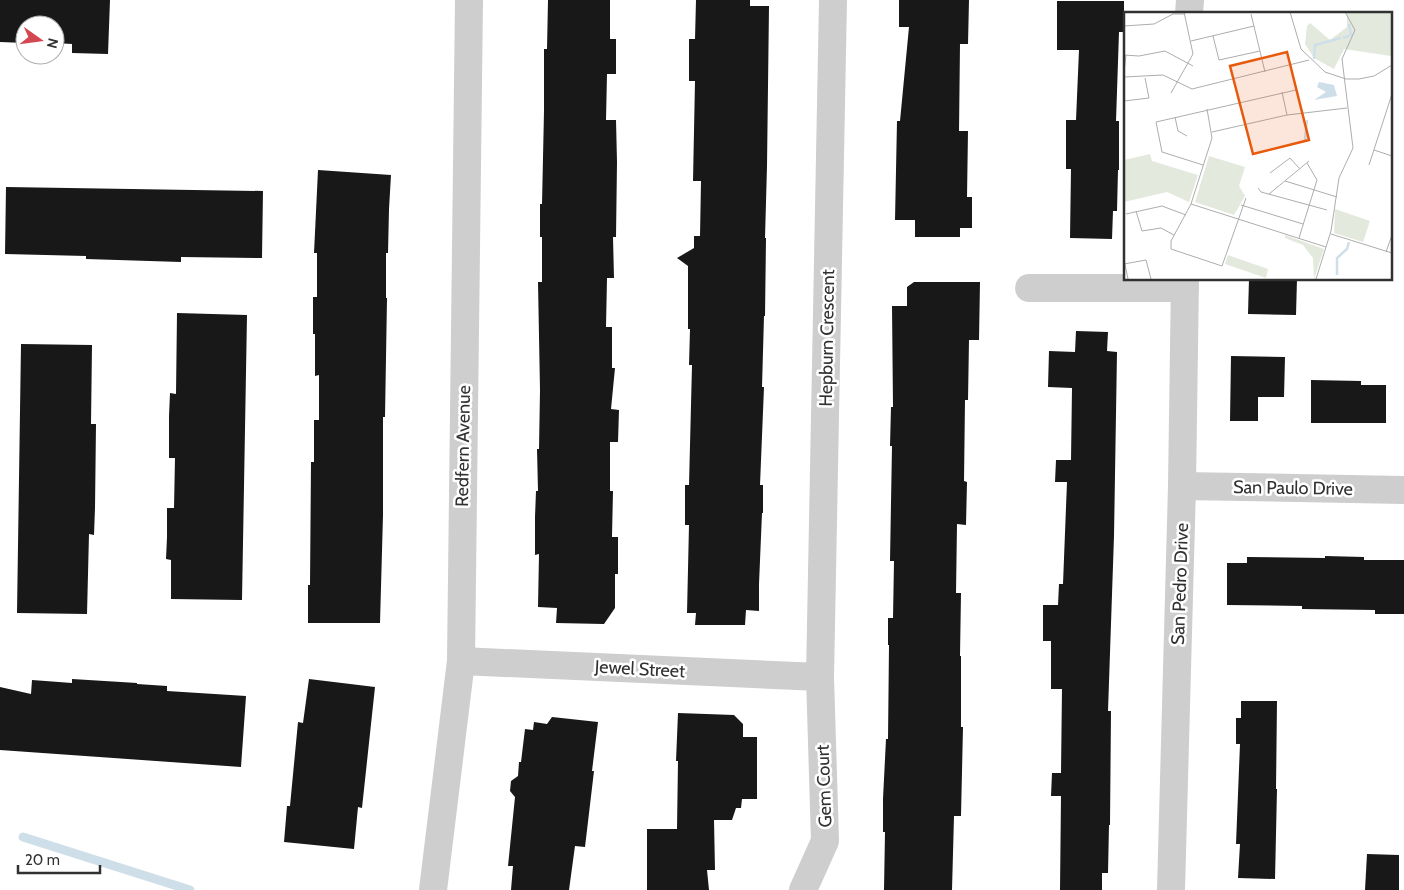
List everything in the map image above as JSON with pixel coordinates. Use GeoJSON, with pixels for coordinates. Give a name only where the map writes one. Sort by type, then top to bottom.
{"type":"FeatureCollection","features":[{"type":"Feature","properties":{"kind":"street","name":"Redfern Avenue"},"geometry":{"type":"LineString","coordinates":[[433,890],[461,661],[469,0]]}},
{"type":"Feature","properties":{"kind":"street","name":"Hepburn Crescent"},"geometry":{"type":"LineString","coordinates":[[820,677],[833,0]]}},
{"type":"Feature","properties":{"kind":"street"},"geometry":{"type":"LineString","coordinates":[[1029,288],[1185,284]]}},
{"type":"Feature","properties":{"kind":"street","name":"San Pedro Drive"},"geometry":{"type":"LineString","coordinates":[[1171,890],[1182,486],[1185,284]]}},
{"type":"Feature","properties":{"kind":"street","name":"San Paulo Drive"},"geometry":{"type":"LineString","coordinates":[[1182,486],[1404,490]]}},
{"type":"Feature","properties":{"kind":"street","name":"Jewel Street"},"geometry":{"type":"LineString","coordinates":[[461,661],[820,677]]}},
{"type":"Feature","properties":{"kind":"street","name":"Gem Court"},"geometry":{"type":"LineString","coordinates":[[803,890],[826,841],[820,677]]}},
{"type":"Feature","properties":{"kind":"building"},"geometry":{"type":"Polygon","coordinates":[[[0,0],[110,0],[108,54],[72,53],[72,44],[65,44],[65,15],[15,15],[15,43],[0,42],[0,0]]]}},
{"type":"Feature","properties":{"kind":"building"},"geometry":{"type":"Polygon","coordinates":[[[548,0],[610,0],[610,39],[616,39],[616,74],[607,74],[606,120],[616,120],[617,162],[616,237],[613,237],[614,278],[607,278],[606,327],[612,327],[612,368],[615,368],[611,409],[619,410],[618,442],[610,442],[610,491],[613,491],[612,537],[618,537],[618,574],[615,574],[615,608],[604,624],[556,623],[557,608],[538,607],[539,554],[535,555],[535,517],[536,491],[538,491],[537,449],[539,449],[540,390],[538,282],[542,282],[540,204],[542,204],[544,49],[547,49],[548,0]]]}},
{"type":"Feature","properties":{"kind":"building"},"geometry":{"type":"Polygon","coordinates":[[[696,0],[750,0],[750,6],[769,6],[765,316],[762,387],[764,387],[760,485],[763,485],[763,513],[759,611],[746,610],[745,625],[695,625],[696,613],[687,613],[689,525],[685,525],[685,485],[689,485],[692,365],[689,365],[688,266],[677,258],[694,248],[694,236],[700,236],[701,181],[693,181],[695,81],[689,81],[689,39],[695,39],[696,0]]]}},
{"type":"Feature","properties":{"kind":"building"},"geometry":{"type":"Polygon","coordinates":[[[899,0],[969,0],[968,44],[960,44],[959,131],[968,131],[967,197],[972,197],[972,228],[960,228],[960,237],[915,237],[915,220],[895,220],[897,121],[900,121],[909,27],[899,27],[899,0]]]}},
{"type":"Feature","properties":{"kind":"building"},"geometry":{"type":"Polygon","coordinates":[[[1057,1],[1124,1],[1124,32],[1119,32],[1116,121],[1119,121],[1117,211],[1113,211],[1112,239],[1070,238],[1071,169],[1066,169],[1066,120],[1076,120],[1079,50],[1057,50],[1057,1]]]}},
{"type":"Feature","properties":{"kind":"building"},"geometry":{"type":"Polygon","coordinates":[[[318,170],[391,175],[388,253],[386,253],[387,298],[380,623],[308,623],[311,462],[314,462],[314,420],[319,420],[319,375],[315,376],[315,334],[313,334],[313,297],[317,297],[317,253],[314,253],[318,170]]]}},
{"type":"Feature","properties":{"kind":"building"},"geometry":{"type":"Polygon","coordinates":[[[6,187],[263,191],[262,258],[181,257],[181,262],[86,259],[86,256],[5,254],[6,187]]]}},
{"type":"Feature","properties":{"kind":"building"},"geometry":{"type":"Polygon","coordinates":[[[1249,280],[1297,280],[1296,315],[1248,314],[1249,280]]]}},
{"type":"Feature","properties":{"kind":"building"},"geometry":{"type":"Polygon","coordinates":[[[914,282],[980,282],[979,340],[969,340],[968,400],[965,400],[964,481],[967,482],[966,525],[957,524],[956,593],[961,593],[961,727],[963,727],[961,816],[954,816],[952,890],[884,890],[885,832],[883,832],[883,799],[886,739],[888,739],[888,618],[893,618],[894,561],[890,561],[892,446],[890,446],[891,407],[893,407],[892,306],[907,306],[907,287],[914,282]]]}},
{"type":"Feature","properties":{"kind":"building"},"geometry":{"type":"Polygon","coordinates":[[[177,313],[247,315],[242,600],[171,599],[171,560],[166,559],[167,508],[174,508],[175,458],[169,458],[169,416],[170,393],[176,394],[177,313]]]}},
{"type":"Feature","properties":{"kind":"building"},"geometry":{"type":"Polygon","coordinates":[[[1076,331],[1108,332],[1107,351],[1117,352],[1114,536],[1108,711],[1111,711],[1110,825],[1108,873],[1102,873],[1102,890],[1060,890],[1061,796],[1051,796],[1052,773],[1061,773],[1062,689],[1051,689],[1051,641],[1043,641],[1043,605],[1058,605],[1059,584],[1063,584],[1067,482],[1055,482],[1056,460],[1071,460],[1072,388],[1048,387],[1049,351],[1075,352],[1076,331]]]}},
{"type":"Feature","properties":{"kind":"building"},"geometry":{"type":"Polygon","coordinates":[[[21,344],[92,345],[91,424],[96,424],[95,508],[94,535],[89,534],[87,614],[17,613],[21,344]]]}},
{"type":"Feature","properties":{"kind":"building"},"geometry":{"type":"Polygon","coordinates":[[[1231,356],[1285,357],[1284,397],[1258,397],[1258,421],[1230,421],[1231,356]]]}},
{"type":"Feature","properties":{"kind":"building"},"geometry":{"type":"Polygon","coordinates":[[[1311,380],[1361,381],[1361,385],[1386,385],[1386,423],[1311,423],[1311,380]]]}},
{"type":"Feature","properties":{"kind":"building"},"geometry":{"type":"Polygon","coordinates":[[[1325,556],[1364,557],[1364,560],[1404,560],[1404,614],[1375,614],[1375,610],[1302,609],[1302,606],[1227,605],[1227,563],[1247,563],[1247,557],[1325,558],[1325,556]]]}},
{"type":"Feature","properties":{"kind":"building"},"geometry":{"type":"Polygon","coordinates":[[[72,679],[167,686],[167,691],[246,696],[241,767],[0,750],[0,687],[31,694],[32,680],[72,683],[72,679]]]}},
{"type":"Feature","properties":{"kind":"building"},"geometry":{"type":"Polygon","coordinates":[[[309,679],[375,687],[362,808],[358,807],[354,849],[284,842],[287,806],[290,806],[298,722],[303,723],[309,679]]]}},
{"type":"Feature","properties":{"kind":"building"},"geometry":{"type":"Polygon","coordinates":[[[1241,701],[1277,701],[1275,879],[1238,878],[1240,844],[1236,844],[1240,744],[1236,744],[1236,718],[1241,718],[1241,701]]]}},
{"type":"Feature","properties":{"kind":"building"},"geometry":{"type":"Polygon","coordinates":[[[678,713],[734,715],[743,724],[743,737],[757,737],[757,799],[742,799],[741,808],[736,808],[732,820],[714,820],[715,870],[707,870],[709,890],[647,890],[647,829],[677,829],[678,761],[676,761],[678,713]]]}},
{"type":"Feature","properties":{"kind":"building"},"geometry":{"type":"Polygon","coordinates":[[[552,717],[598,722],[585,847],[575,846],[569,890],[511,890],[513,866],[508,866],[515,797],[510,791],[511,781],[518,776],[525,729],[533,730],[534,722],[547,724],[552,717]]]}},
{"type":"Feature","properties":{"kind":"building"},"geometry":{"type":"Polygon","coordinates":[[[1367,854],[1399,855],[1399,890],[1365,890],[1367,854]]]}},
{"type":"Feature","properties":{"kind":"waterway"},"geometry":{"type":"LineString","coordinates":[[23,837],[190,890]]}}]}
